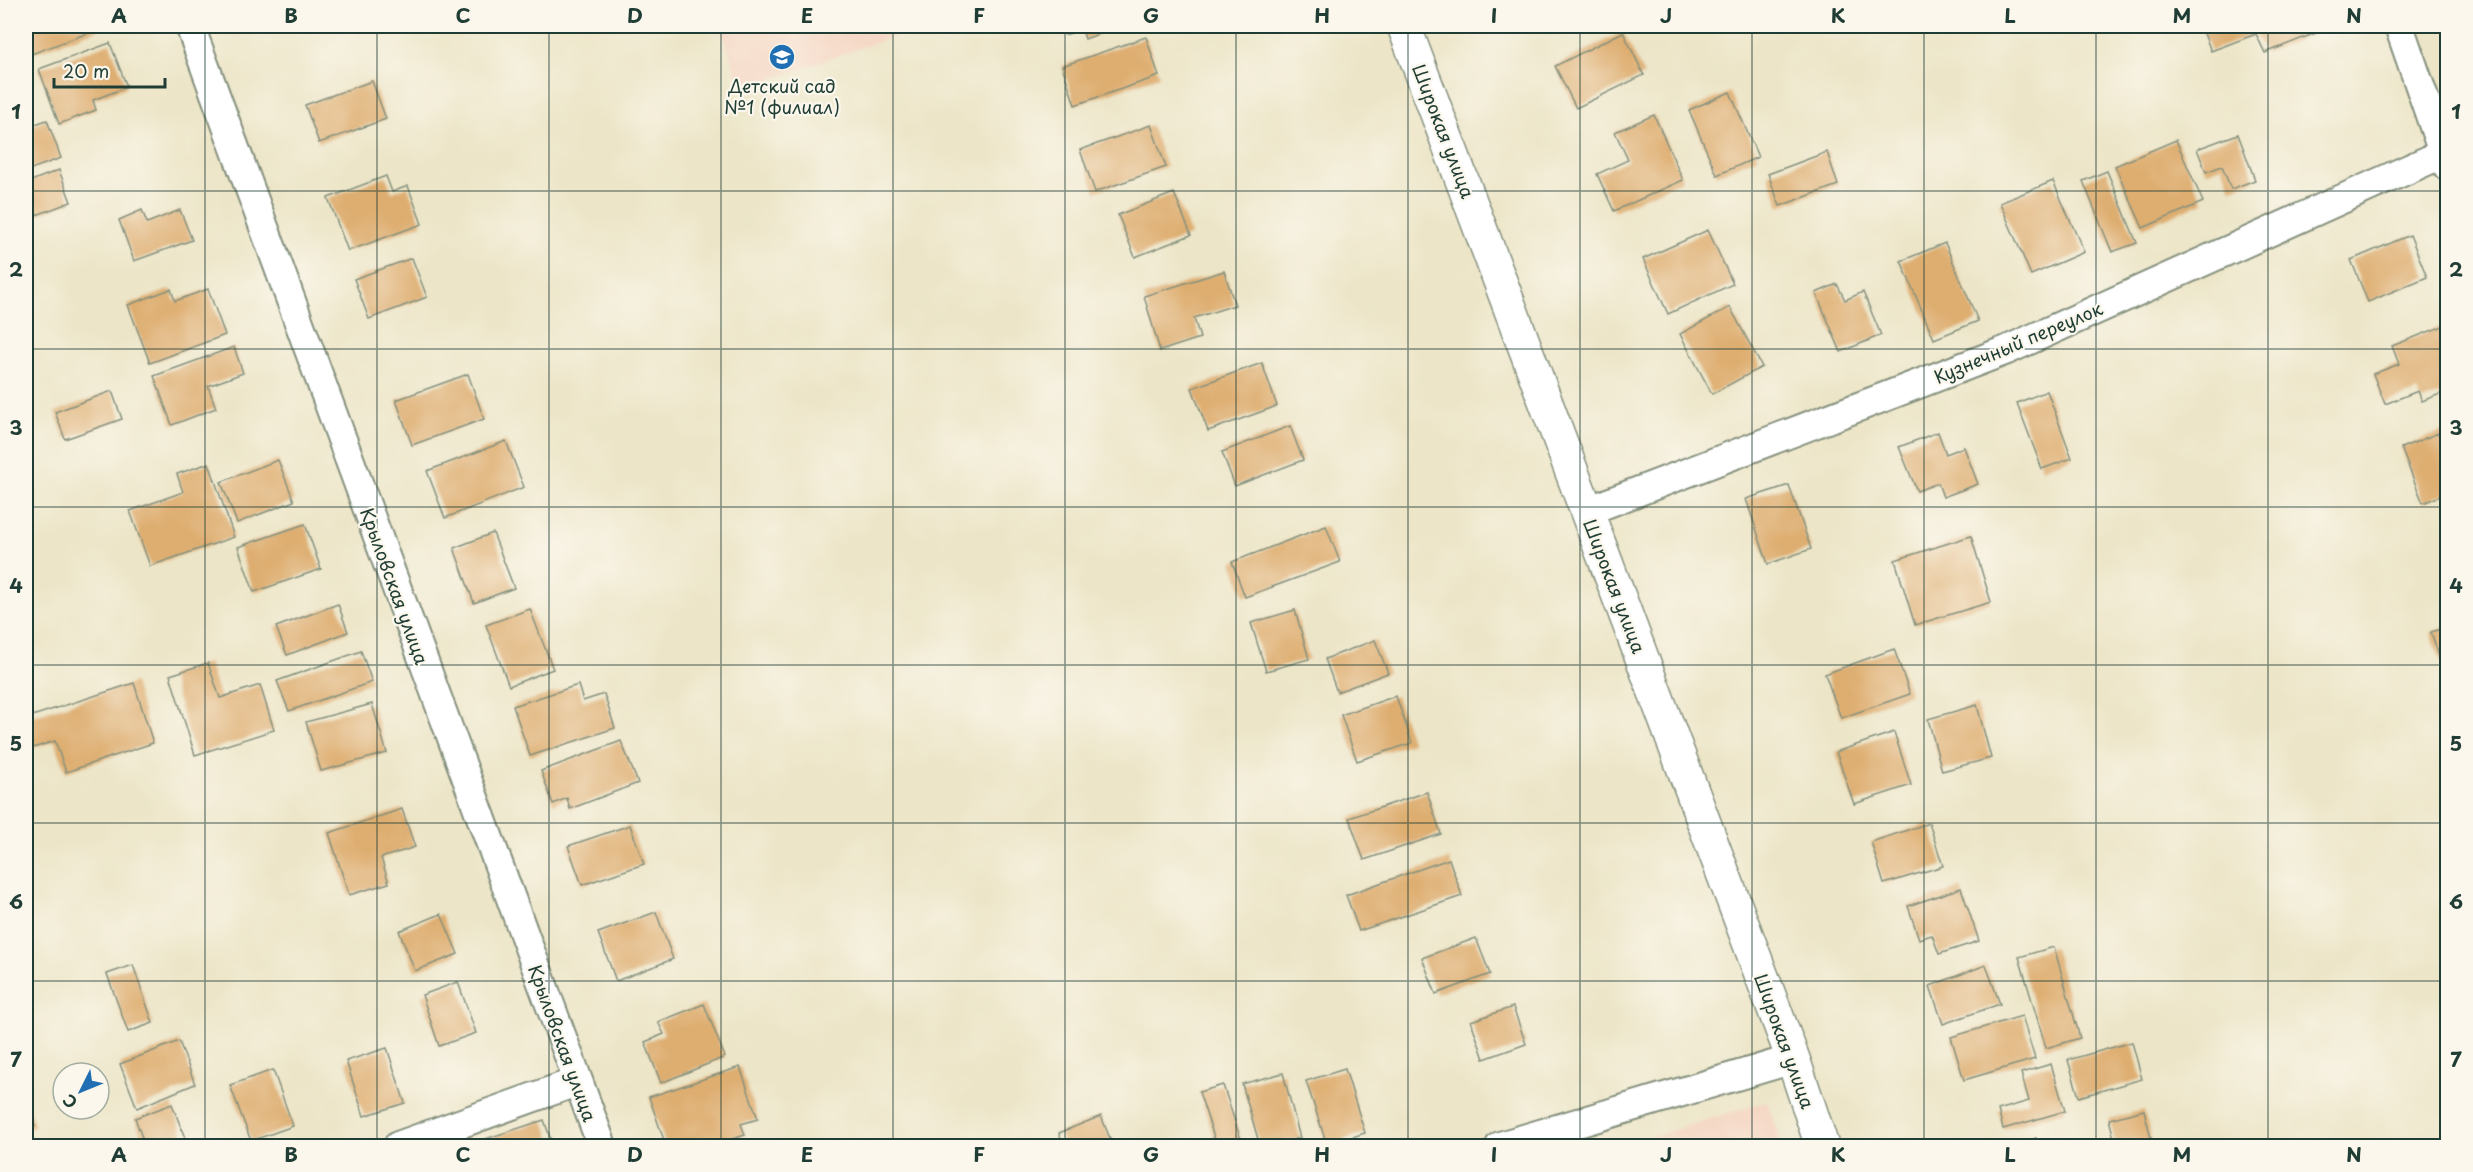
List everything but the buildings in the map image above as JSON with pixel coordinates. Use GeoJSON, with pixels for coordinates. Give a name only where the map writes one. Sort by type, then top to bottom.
{"type":"FeatureCollection","features":[{"type":"Feature","properties":{"kind":"street","name":"Крыловская улица"},"geometry":{"type":"LineString","coordinates":[[190,26],[576,1082],[602,1146]]}},
{"type":"Feature","properties":{"kind":"street","name":"Широкая улица"},"geometry":{"type":"LineString","coordinates":[[1404,26],[1793,1059],[1822,1146]]}},
{"type":"Feature","properties":{"kind":"street"},"geometry":{"type":"LineString","coordinates":[[2399,26],[2445,161]]}},
{"type":"Feature","properties":{"kind":"street","name":"Кузнечный переулок"},"geometry":{"type":"LineString","coordinates":[[1587,512],[2007,350],[2445,161]]}},
{"type":"Feature","properties":{"kind":"street"},"geometry":{"type":"LineString","coordinates":[[1500,1146],[1793,1059]]}},
{"type":"Feature","properties":{"kind":"street"},"geometry":{"type":"LineString","coordinates":[[398,1146],[576,1082]]}},
{"type":"Feature","properties":{"kind":"shaded area","name":"Детский сад №1 (филиал)"},"geometry":{"type":"Polygon","coordinates":[[[720,26],[924,26],[742,89],[720,26]]]}},
{"type":"Feature","properties":{"kind":"shaded area"},"geometry":{"type":"Polygon","coordinates":[[[1767,1101],[1782,1146],[1623,1146],[1767,1101]]]}},
{"type":"Feature","properties":{"kind":"place","name":"Детский сад №1 (филиал)"},"geometry":{"type":"Point","coordinates":[782,57]}}]}
